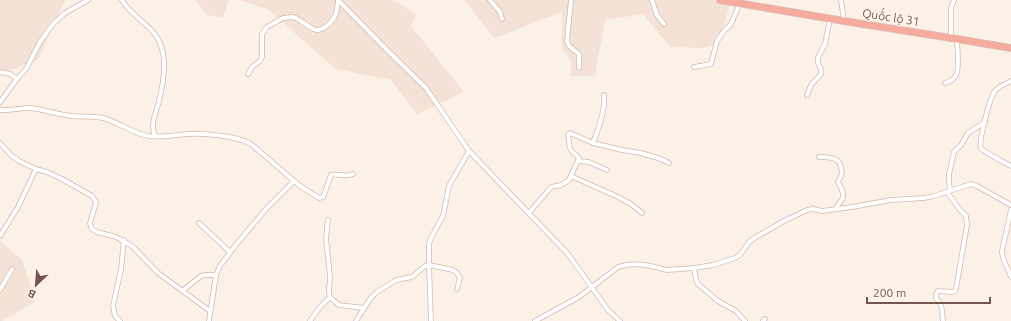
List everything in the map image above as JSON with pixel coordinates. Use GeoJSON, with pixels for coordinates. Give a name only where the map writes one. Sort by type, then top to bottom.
{"type":"FeatureCollection","features":[{"type":"Feature","properties":{"kind":"highway","name":"Quốc lộ 31"},"geometry":{"type":"LineString","coordinates":[[720,0],[1011,48]]}},
{"type":"Feature","properties":{"kind":"street"},"geometry":{"type":"LineString","coordinates":[[0,102],[26,69],[40,42],[58,19],[65,13],[88,0]]}},
{"type":"Feature","properties":{"kind":"street"},"geometry":{"type":"LineString","coordinates":[[122,0],[154,33],[159,40],[162,50],[164,67],[163,82],[152,127],[155,136]]}},
{"type":"Feature","properties":{"kind":"street"},"geometry":{"type":"LineString","coordinates":[[248,74],[262,57],[262,34],[267,27],[283,18],[292,17],[316,31],[320,30],[334,18],[338,0]]}},
{"type":"Feature","properties":{"kind":"street"},"geometry":{"type":"LineString","coordinates":[[338,0],[426,88],[469,151],[568,254],[610,313],[620,321]]}},
{"type":"Feature","properties":{"kind":"street"},"geometry":{"type":"LineString","coordinates":[[490,0],[500,12],[502,19]]}},
{"type":"Feature","properties":{"kind":"street"},"geometry":{"type":"LineString","coordinates":[[571,0],[567,41],[569,46],[579,54],[579,68]]}},
{"type":"Feature","properties":{"kind":"street"},"geometry":{"type":"LineString","coordinates":[[652,0],[657,15],[664,24]]}},
{"type":"Feature","properties":{"kind":"street"},"geometry":{"type":"LineString","coordinates":[[841,0],[844,21]]}},
{"type":"Feature","properties":{"kind":"street"},"geometry":{"type":"LineString","coordinates":[[945,83],[951,81],[957,72],[952,8],[954,0]]}},
{"type":"Feature","properties":{"kind":"street"},"geometry":{"type":"LineString","coordinates":[[694,68],[711,64],[720,37],[731,24],[738,3]]}},
{"type":"Feature","properties":{"kind":"street"},"geometry":{"type":"LineString","coordinates":[[808,95],[811,85],[821,74],[818,58],[825,44],[830,19]]}},
{"type":"Feature","properties":{"kind":"street"},"geometry":{"type":"LineString","coordinates":[[0,72],[10,74],[18,79]]}},
{"type":"Feature","properties":{"kind":"street"},"geometry":{"type":"LineString","coordinates":[[1011,81],[999,87],[993,94],[986,116],[981,146],[982,149],[1011,166]]}},
{"type":"Feature","properties":{"kind":"street"},"geometry":{"type":"LineString","coordinates":[[593,143],[601,120],[605,100],[604,95]]}},
{"type":"Feature","properties":{"kind":"street"},"geometry":{"type":"LineString","coordinates":[[0,110],[32,108],[72,116],[102,118],[138,133],[155,136],[199,133],[245,141],[252,145],[307,191],[321,198],[324,195],[331,175],[346,176],[353,174]]}},
{"type":"Feature","properties":{"kind":"street"},"geometry":{"type":"LineString","coordinates":[[942,321],[941,305],[936,298],[936,294],[938,291],[952,292],[956,289],[967,224],[966,216],[960,210],[949,191],[949,174],[954,152],[960,147],[970,131],[985,122]]}},
{"type":"Feature","properties":{"kind":"street"},"geometry":{"type":"LineString","coordinates":[[529,213],[551,187],[561,185],[569,180],[578,161],[578,156],[570,149],[569,133],[593,143],[641,153],[669,163]]}},
{"type":"Feature","properties":{"kind":"street"},"geometry":{"type":"LineString","coordinates":[[0,143],[19,161],[36,169],[47,172],[91,194],[96,202],[90,223],[92,229],[96,232],[124,240],[133,247],[155,270],[210,311]]}},
{"type":"Feature","properties":{"kind":"street"},"geometry":{"type":"LineString","coordinates":[[431,321],[429,265],[431,238],[443,216],[449,186],[469,151]]}},
{"type":"Feature","properties":{"kind":"street"},"geometry":{"type":"LineString","coordinates":[[819,157],[829,157],[840,162],[842,177],[838,182],[842,190],[843,197],[836,209]]}},
{"type":"Feature","properties":{"kind":"street"},"geometry":{"type":"LineString","coordinates":[[578,161],[589,162],[608,170]]}},
{"type":"Feature","properties":{"kind":"street"},"geometry":{"type":"LineString","coordinates":[[0,236],[18,206],[36,169]]}},
{"type":"Feature","properties":{"kind":"street"},"geometry":{"type":"LineString","coordinates":[[571,176],[618,197],[631,204],[642,213]]}},
{"type":"Feature","properties":{"kind":"street"},"geometry":{"type":"LineString","coordinates":[[209,321],[216,275],[220,266],[266,209],[294,181]]}},
{"type":"Feature","properties":{"kind":"street"},"geometry":{"type":"LineString","coordinates":[[535,321],[579,297],[614,270],[622,266],[642,264],[666,270],[713,265],[735,258],[749,242],[756,237],[807,210],[813,209],[822,211],[891,200],[924,198],[973,184],[1011,205]]}},
{"type":"Feature","properties":{"kind":"street"},"geometry":{"type":"LineString","coordinates":[[1011,210],[1002,251],[1003,258],[1011,277]]}},
{"type":"Feature","properties":{"kind":"street"},"geometry":{"type":"LineString","coordinates":[[328,220],[326,242],[330,276],[330,297],[339,305],[364,308]]}},
{"type":"Feature","properties":{"kind":"street"},"geometry":{"type":"LineString","coordinates":[[199,224],[230,252]]}},
{"type":"Feature","properties":{"kind":"street"},"geometry":{"type":"LineString","coordinates":[[120,321],[114,313],[113,306],[121,269],[124,240]]}},
{"type":"Feature","properties":{"kind":"street"},"geometry":{"type":"LineString","coordinates":[[356,321],[375,294],[399,278],[412,277],[423,267],[429,265],[447,268],[457,273],[460,278],[457,289]]}},
{"type":"Feature","properties":{"kind":"street"},"geometry":{"type":"LineString","coordinates":[[694,268],[698,284],[718,301],[736,311],[745,321]]}},
{"type":"Feature","properties":{"kind":"street"},"geometry":{"type":"LineString","coordinates":[[0,290],[12,269]]}},
{"type":"Feature","properties":{"kind":"street"},"geometry":{"type":"LineString","coordinates":[[182,291],[201,276],[216,275]]}},
{"type":"Feature","properties":{"kind":"street"},"geometry":{"type":"LineString","coordinates":[[310,321],[320,306],[330,297]]}},
{"type":"Feature","properties":{"kind":"shaded area"},"geometry":{"type":"Polygon","coordinates":[[[0,0],[65,0],[38,60],[0,75],[0,0]]]}},
{"type":"Feature","properties":{"kind":"shaded area"},"geometry":{"type":"Polygon","coordinates":[[[195,0],[229,0],[223,17],[207,15],[195,0]]]}},
{"type":"Feature","properties":{"kind":"shaded area"},"geometry":{"type":"Polygon","coordinates":[[[238,0],[393,0],[416,14],[411,26],[464,92],[417,114],[391,80],[336,69],[267,9],[238,0]]]}},
{"type":"Feature","properties":{"kind":"shaded area"},"geometry":{"type":"Polygon","coordinates":[[[464,0],[731,0],[719,44],[702,48],[670,47],[643,14],[605,20],[595,76],[571,76],[571,60],[562,49],[562,12],[494,38],[464,0]]]}},
{"type":"Feature","properties":{"kind":"shaded area"},"geometry":{"type":"Polygon","coordinates":[[[0,241],[22,260],[35,302],[2,321],[0,321],[0,241]]]}}]}
